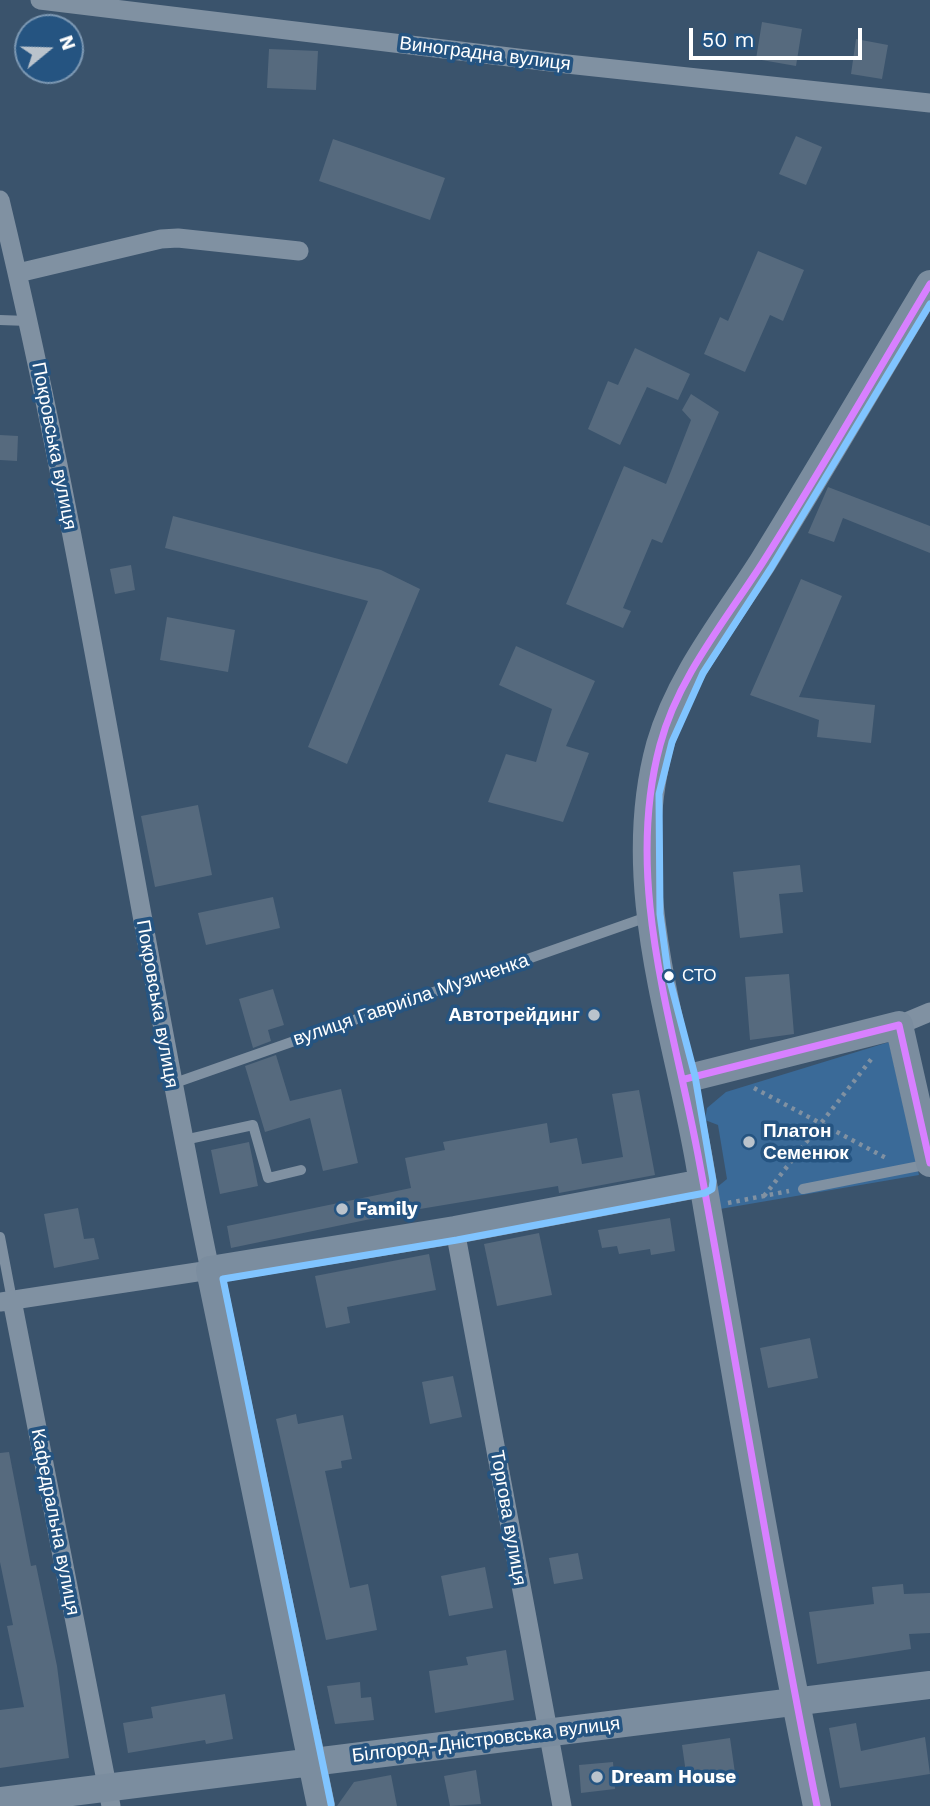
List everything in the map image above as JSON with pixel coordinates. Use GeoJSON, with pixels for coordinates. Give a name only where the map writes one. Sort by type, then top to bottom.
{"type":"FeatureCollection","features":[{"type":"Feature","properties":{"kind":"main road"},"geometry":{"type":"LineString","coordinates":[[817,1806],[795,1701],[711,1194],[658,975],[650,915],[648,793],[662,740],[694,668],[762,563],[930,284]]}},
{"type":"Feature","properties":{"kind":"main road"},"geometry":{"type":"LineString","coordinates":[[685,1079],[899,1025],[922,1165]]}},
{"type":"Feature","properties":{"kind":"main road"},"geometry":{"type":"LineString","coordinates":[[210,1270],[455,1230],[711,1194]]}},
{"type":"Feature","properties":{"kind":"main road","name":"Покровська вулиця"},"geometry":{"type":"LineString","coordinates":[[210,1270],[321,1806]]}},
{"type":"Feature","properties":{"kind":"main road","name":"Білгород-Дністровська вулиця"},"geometry":{"type":"LineString","coordinates":[[0,1801],[109,1797],[312,1760],[547,1735],[930,1685]]}},
{"type":"Feature","properties":{"kind":"street","name":"Виноградна вулиця"},"geometry":{"type":"LineString","coordinates":[[40,0],[553,62],[930,103]]}},
{"type":"Feature","properties":{"kind":"street","name":"Покровська вулиця"},"geometry":{"type":"LineString","coordinates":[[0,200],[49,418],[171,1084],[210,1270]]}},
{"type":"Feature","properties":{"kind":"street"},"geometry":{"type":"LineString","coordinates":[[18,273],[161,239],[178,238],[299,251]]}},
{"type":"Feature","properties":{"kind":"street"},"geometry":{"type":"LineString","coordinates":[[899,1025],[930,1012]]}},
{"type":"Feature","properties":{"kind":"street","name":"Торгова вулиця"},"geometry":{"type":"LineString","coordinates":[[455,1230],[562,1806]]}},
{"type":"Feature","properties":{"kind":"street"},"geometry":{"type":"LineString","coordinates":[[6,1301],[210,1270]]}},
{"type":"Feature","properties":{"kind":"street","name":"Кафедральна вулиця"},"geometry":{"type":"LineString","coordinates":[[6,1301],[20,1342],[109,1797]]}},
{"type":"Feature","properties":{"kind":"lane"},"geometry":{"type":"LineString","coordinates":[[0,320],[29,321]]}},
{"type":"Feature","properties":{"kind":"lane","name":"вулиця Гавриїла Музиченка"},"geometry":{"type":"LineString","coordinates":[[171,1084],[650,915]]}},
{"type":"Feature","properties":{"kind":"lane"},"geometry":{"type":"LineString","coordinates":[[183,1141],[253,1125],[268,1178],[301,1170]]}},
{"type":"Feature","properties":{"kind":"lane"},"geometry":{"type":"LineString","coordinates":[[803,1189],[922,1165]]}},
{"type":"Feature","properties":{"kind":"lane","name":"Кафедральна вулиця"},"geometry":{"type":"LineString","coordinates":[[0,1237],[6,1301]]}},
{"type":"Feature","properties":{"kind":"path"},"geometry":{"type":"LineString","coordinates":[[764,1196],[899,1025]]}},
{"type":"Feature","properties":{"kind":"path"},"geometry":{"type":"LineString","coordinates":[[753,1088],[820,1123],[922,1165]]}},
{"type":"Feature","properties":{"kind":"path"},"geometry":{"type":"LineString","coordinates":[[711,1194],[764,1196],[803,1189]]}},
{"type":"Feature","properties":{"kind":"shaded area"},"geometry":{"type":"Polygon","coordinates":[[[889,1042],[919,1175],[720,1209],[716,1188],[727,1179],[718,1125],[705,1120],[707,1108],[726,1092],[889,1042]]]}},
{"type":"Feature","properties":{"kind":"building"},"geometry":{"type":"Polygon","coordinates":[[[762,22],[802,29],[796,66],[756,59],[762,22]]]}},
{"type":"Feature","properties":{"kind":"building"},"geometry":{"type":"Polygon","coordinates":[[[856,39],[888,45],[882,79],[851,74],[856,39]]]}},
{"type":"Feature","properties":{"kind":"building"},"geometry":{"type":"Polygon","coordinates":[[[269,49],[318,51],[316,90],[267,88],[269,49]]]}},
{"type":"Feature","properties":{"kind":"building"},"geometry":{"type":"Polygon","coordinates":[[[796,136],[822,147],[806,185],[779,174],[796,136]]]}},
{"type":"Feature","properties":{"kind":"building"},"geometry":{"type":"Polygon","coordinates":[[[333,139],[445,178],[430,220],[319,181],[333,139]]]}},
{"type":"Feature","properties":{"kind":"building"},"geometry":{"type":"Polygon","coordinates":[[[758,251],[804,270],[783,321],[770,315],[745,372],[704,354],[720,317],[728,321],[758,251]]]}},
{"type":"Feature","properties":{"kind":"building"},"geometry":{"type":"Polygon","coordinates":[[[635,348],[690,374],[678,400],[647,387],[620,445],[588,429],[608,381],[618,385],[635,348]]]}},
{"type":"Feature","properties":{"kind":"building"},"geometry":{"type":"Polygon","coordinates":[[[691,394],[719,412],[662,543],[652,539],[623,608],[631,611],[623,628],[566,604],[624,466],[666,484],[691,420],[682,410],[691,394]]]}},
{"type":"Feature","properties":{"kind":"building"},"geometry":{"type":"Polygon","coordinates":[[[0,435],[18,436],[17,461],[0,460],[0,435]]]}},
{"type":"Feature","properties":{"kind":"building"},"geometry":{"type":"Polygon","coordinates":[[[828,487],[930,526],[930,553],[843,518],[834,542],[808,533],[828,487]]]}},
{"type":"Feature","properties":{"kind":"building"},"geometry":{"type":"Polygon","coordinates":[[[173,516],[381,570],[420,589],[347,764],[308,747],[368,601],[165,548],[173,516]]]}},
{"type":"Feature","properties":{"kind":"building"},"geometry":{"type":"Polygon","coordinates":[[[131,565],[135,590],[115,594],[110,569],[131,565]]]}},
{"type":"Feature","properties":{"kind":"building"},"geometry":{"type":"Polygon","coordinates":[[[801,579],[842,596],[799,697],[875,705],[871,743],[817,737],[819,720],[750,695],[801,579]]]}},
{"type":"Feature","properties":{"kind":"building"},"geometry":{"type":"Polygon","coordinates":[[[167,617],[235,630],[228,672],[160,660],[167,617]]]}},
{"type":"Feature","properties":{"kind":"building"},"geometry":{"type":"Polygon","coordinates":[[[516,646],[595,681],[566,746],[589,753],[563,822],[488,802],[506,754],[536,762],[552,709],[499,685],[516,646]]]}},
{"type":"Feature","properties":{"kind":"building"},"geometry":{"type":"Polygon","coordinates":[[[198,805],[212,875],[155,887],[141,816],[198,805]]]}},
{"type":"Feature","properties":{"kind":"building"},"geometry":{"type":"Polygon","coordinates":[[[800,865],[803,892],[779,894],[783,933],[740,938],[733,872],[800,865]]]}},
{"type":"Feature","properties":{"kind":"building"},"geometry":{"type":"Polygon","coordinates":[[[273,897],[280,928],[206,945],[198,913],[273,897]]]}},
{"type":"Feature","properties":{"kind":"building"},"geometry":{"type":"Polygon","coordinates":[[[789,974],[794,1034],[750,1040],[745,977],[789,974]]]}},
{"type":"Feature","properties":{"kind":"building"},"geometry":{"type":"Polygon","coordinates":[[[273,989],[284,1025],[268,1030],[271,1041],[253,1048],[239,999],[273,989]]]}},
{"type":"Feature","properties":{"kind":"building"},"geometry":{"type":"Polygon","coordinates":[[[276,1055],[290,1101],[341,1089],[358,1163],[323,1171],[310,1118],[265,1132],[245,1066],[276,1055]]]}},
{"type":"Feature","properties":{"kind":"building"},"geometry":{"type":"Polygon","coordinates":[[[639,1090],[655,1175],[559,1193],[558,1186],[414,1210],[231,1248],[227,1226],[411,1188],[405,1158],[445,1150],[443,1142],[547,1123],[550,1143],[577,1138],[582,1164],[623,1157],[612,1094],[639,1090]]]}},
{"type":"Feature","properties":{"kind":"building"},"geometry":{"type":"Polygon","coordinates":[[[249,1142],[258,1186],[220,1194],[211,1150],[249,1142]]]}},
{"type":"Feature","properties":{"kind":"building"},"geometry":{"type":"Polygon","coordinates":[[[78,1208],[84,1239],[94,1238],[99,1259],[54,1268],[44,1214],[78,1208]]]}},
{"type":"Feature","properties":{"kind":"building"},"geometry":{"type":"Polygon","coordinates":[[[670,1218],[675,1251],[651,1255],[650,1249],[619,1254],[617,1246],[602,1248],[598,1230],[670,1218]]]}},
{"type":"Feature","properties":{"kind":"building"},"geometry":{"type":"Polygon","coordinates":[[[539,1233],[552,1295],[497,1306],[484,1244],[539,1233]]]}},
{"type":"Feature","properties":{"kind":"building"},"geometry":{"type":"Polygon","coordinates":[[[429,1254],[436,1290],[347,1307],[350,1323],[326,1328],[315,1276],[429,1254]]]}},
{"type":"Feature","properties":{"kind":"building"},"geometry":{"type":"Polygon","coordinates":[[[810,1338],[818,1378],[768,1388],[760,1348],[810,1338]]]}},
{"type":"Feature","properties":{"kind":"building"},"geometry":{"type":"Polygon","coordinates":[[[453,1376],[462,1417],[430,1424],[422,1382],[453,1376]]]}},
{"type":"Feature","properties":{"kind":"building"},"geometry":{"type":"Polygon","coordinates":[[[296,1414],[298,1424],[343,1415],[352,1459],[341,1461],[342,1468],[325,1471],[350,1588],[368,1584],[377,1630],[326,1640],[276,1419],[296,1414]]]}},
{"type":"Feature","properties":{"kind":"building"},"geometry":{"type":"Polygon","coordinates":[[[9,1452],[31,1566],[36,1565],[57,1666],[69,1758],[0,1768],[0,1710],[24,1707],[7,1626],[13,1625],[0,1562],[0,1453],[9,1452]]]}},
{"type":"Feature","properties":{"kind":"building"},"geometry":{"type":"Polygon","coordinates":[[[578,1553],[583,1579],[554,1584],[549,1558],[578,1553]]]}},
{"type":"Feature","properties":{"kind":"building"},"geometry":{"type":"Polygon","coordinates":[[[485,1567],[493,1608],[449,1616],[441,1576],[485,1567]]]}},
{"type":"Feature","properties":{"kind":"building"},"geometry":{"type":"Polygon","coordinates":[[[903,1584],[904,1594],[930,1593],[930,1633],[909,1634],[911,1649],[817,1664],[809,1612],[874,1604],[872,1587],[903,1584]]]}},
{"type":"Feature","properties":{"kind":"building"},"geometry":{"type":"Polygon","coordinates":[[[506,1650],[514,1700],[435,1713],[429,1671],[468,1665],[466,1657],[506,1650]]]}},
{"type":"Feature","properties":{"kind":"building"},"geometry":{"type":"Polygon","coordinates":[[[360,1682],[361,1698],[371,1697],[374,1720],[335,1724],[327,1686],[360,1682]]]}},
{"type":"Feature","properties":{"kind":"building"},"geometry":{"type":"Polygon","coordinates":[[[225,1694],[233,1739],[206,1744],[205,1740],[128,1753],[123,1723],[153,1718],[151,1707],[225,1694]]]}},
{"type":"Feature","properties":{"kind":"building"},"geometry":{"type":"Polygon","coordinates":[[[856,1723],[861,1751],[925,1737],[930,1774],[840,1788],[829,1728],[856,1723]]]}},
{"type":"Feature","properties":{"kind":"building"},"geometry":{"type":"Polygon","coordinates":[[[730,1738],[735,1773],[687,1780],[682,1745],[730,1738]]]}},
{"type":"Feature","properties":{"kind":"building","name":"Dream House"},"geometry":{"type":"Polygon","coordinates":[[[613,1762],[615,1789],[581,1793],[579,1765],[613,1762]]]}},
{"type":"Feature","properties":{"kind":"building"},"geometry":{"type":"Polygon","coordinates":[[[476,1770],[481,1804],[450,1806],[444,1776],[476,1770]]]}},
{"type":"Feature","properties":{"kind":"building"},"geometry":{"type":"Polygon","coordinates":[[[391,1775],[397,1806],[337,1806],[354,1782],[391,1775]]]}},
{"type":"Feature","properties":{"kind":"transit line"},"geometry":{"type":"LineString","coordinates":[[817,1806],[699,1160],[656,953],[649,901],[647,849],[650,797],[660,745],[678,696],[704,650],[785,528],[930,284]]}},
{"type":"Feature","properties":{"kind":"transit line"},"geometry":{"type":"LineString","coordinates":[[331,1804],[223,1279],[457,1240],[705,1193],[712,1189],[713,1181],[695,1076],[668,973],[660,914],[659,794],[672,742],[703,673],[771,568],[930,304]]}},
{"type":"Feature","properties":{"kind":"transit line"},"geometry":{"type":"LineString","coordinates":[[685,1079],[899,1025],[930,1163]]}},
{"type":"Feature","properties":{"kind":"place","name":"СТО"},"geometry":{"type":"Point","coordinates":[669,976]}},
{"type":"Feature","properties":{"kind":"place","name":"Автотрейдинг"},"geometry":{"type":"Point","coordinates":[594,1015]}},
{"type":"Feature","properties":{"kind":"place","name":"Платон Семенюк"},"geometry":{"type":"Point","coordinates":[749,1142]}},
{"type":"Feature","properties":{"kind":"place","name":"Family"},"geometry":{"type":"Point","coordinates":[342,1209]}},
{"type":"Feature","properties":{"kind":"place","name":"Dream House"},"geometry":{"type":"Point","coordinates":[597,1777]}}]}
